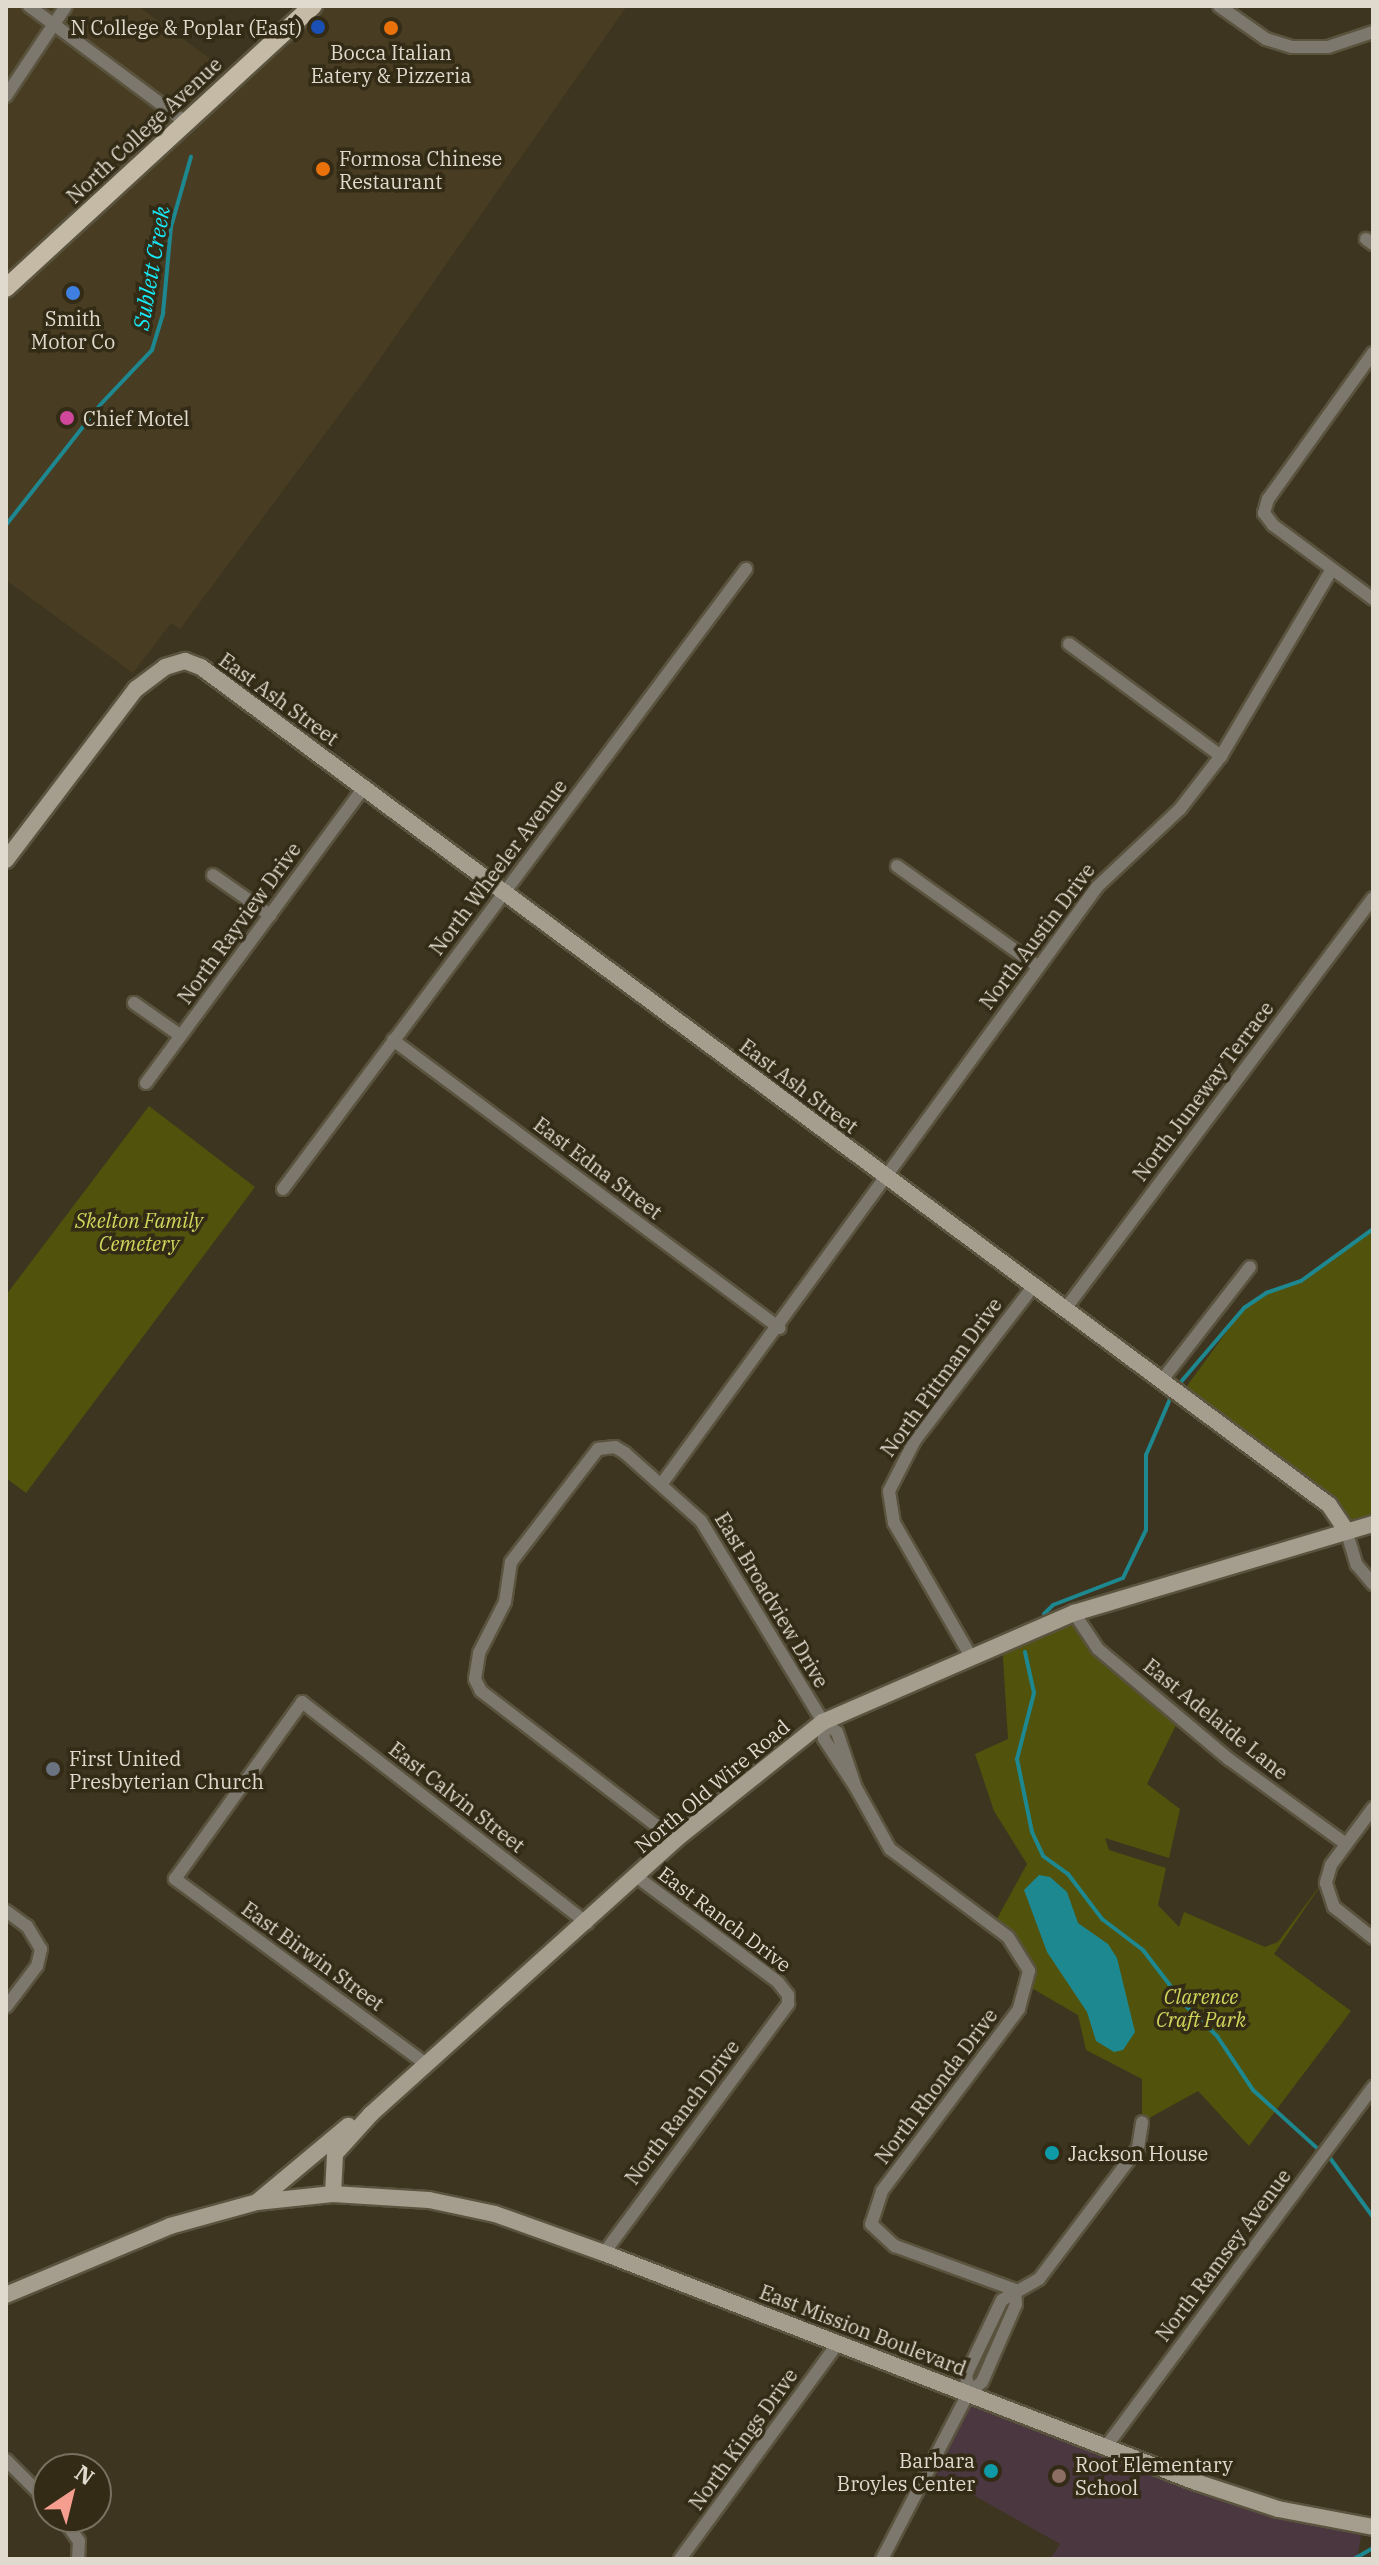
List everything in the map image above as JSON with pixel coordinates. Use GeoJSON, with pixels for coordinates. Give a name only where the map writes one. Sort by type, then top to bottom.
{"type":"FeatureCollection","features":[{"type":"Feature","properties":{"kind":"main road","name":"North College Avenue"},"geometry":{"type":"LineString","coordinates":[[6,288],[313,6]]}},
{"type":"Feature","properties":{"kind":"street"},"geometry":{"type":"LineString","coordinates":[[29,6],[185,122]]}},
{"type":"Feature","properties":{"kind":"street"},"geometry":{"type":"LineString","coordinates":[[6,96],[66,6]]}},
{"type":"Feature","properties":{"kind":"street"},"geometry":{"type":"LineString","coordinates":[[1219,6],[1278,44],[1310,48],[1367,35]]}},
{"type":"Feature","properties":{"kind":"street"},"geometry":{"type":"LineString","coordinates":[[1373,353],[1265,505],[1273,525],[1373,599]]}},
{"type":"Feature","properties":{"kind":"street","name":"North Wheeler Avenue"},"geometry":{"type":"LineString","coordinates":[[283,1189],[746,569]]}},
{"type":"Feature","properties":{"kind":"street","name":"North Austin Drive"},"geometry":{"type":"LineString","coordinates":[[663,1482],[779,1328],[1037,966],[1097,887],[1180,809],[1221,756],[1332,569]]}},
{"type":"Feature","properties":{"kind":"street"},"geometry":{"type":"LineString","coordinates":[[1069,644],[1221,756]]}},
{"type":"Feature","properties":{"kind":"street","name":"East Ash Street"},"geometry":{"type":"LineString","coordinates":[[6,860],[136,689],[165,667],[185,661],[201,667],[1329,1505],[1346,1530],[1357,1565],[1373,1584]]}},
{"type":"Feature","properties":{"kind":"street","name":"North Rayview Drive"},"geometry":{"type":"LineString","coordinates":[[146,1083],[365,786]]}},
{"type":"Feature","properties":{"kind":"street"},"geometry":{"type":"LineString","coordinates":[[897,866],[1037,966]]}},
{"type":"Feature","properties":{"kind":"street"},"geometry":{"type":"LineString","coordinates":[[213,875],[270,915]]}},
{"type":"Feature","properties":{"kind":"street","name":"North Juneway Terrace"},"geometry":{"type":"LineString","coordinates":[[1066,1308],[1373,898]]}},
{"type":"Feature","properties":{"kind":"street"},"geometry":{"type":"LineString","coordinates":[[134,1003],[181,1036]]}},
{"type":"Feature","properties":{"kind":"street","name":"East Edna Street"},"geometry":{"type":"LineString","coordinates":[[393,1040],[779,1328]]}},
{"type":"Feature","properties":{"kind":"street"},"geometry":{"type":"LineString","coordinates":[[1162,1380],[1250,1267]]}},
{"type":"Feature","properties":{"kind":"street","name":"North Pittman Drive"},"geometry":{"type":"LineString","coordinates":[[970,1655],[894,1523],[889,1506],[893,1477],[1035,1284]]}},
{"type":"Feature","properties":{"kind":"street","name":"East Broadview Drive"},"geometry":{"type":"LineString","coordinates":[[675,1840],[481,1691],[475,1679],[479,1653],[505,1602],[511,1562],[589,1457],[606,1446],[615,1447],[663,1482],[711,1535],[823,1722],[824,1739],[890,1849],[1008,1937],[1029,1971]]}},
{"type":"Feature","properties":{"kind":"street","name":"North Old Wire Road"},"geometry":{"type":"LineString","coordinates":[[333,2194],[335,2154],[371,2114],[587,1923],[675,1840],[823,1722],[970,1655],[1074,1613],[1373,1524]]}},
{"type":"Feature","properties":{"kind":"street","name":"East Adelaide Lane"},"geometry":{"type":"LineString","coordinates":[[1074,1613],[1098,1649],[1230,1760],[1346,1844]]}},
{"type":"Feature","properties":{"kind":"street","name":"East Birwin Street"},"geometry":{"type":"LineString","coordinates":[[302,1702],[175,1879],[426,2064]]}},
{"type":"Feature","properties":{"kind":"street","name":"East Calvin Street"},"geometry":{"type":"LineString","coordinates":[[302,1702],[587,1923]]}},
{"type":"Feature","properties":{"kind":"street"},"geometry":{"type":"LineString","coordinates":[[1373,1808],[1331,1865],[1326,1889],[1334,1907],[1373,1938]]}},
{"type":"Feature","properties":{"kind":"street","name":"East Ranch Drive"},"geometry":{"type":"LineString","coordinates":[[636,1876],[788,1995]]}},
{"type":"Feature","properties":{"kind":"street"},"geometry":{"type":"LineString","coordinates":[[6,1911],[27,1926],[41,1949],[37,1966],[6,2007]]}},
{"type":"Feature","properties":{"kind":"street","name":"North Rhonda Drive"},"geometry":{"type":"LineString","coordinates":[[1015,2290],[895,2246],[871,2224],[882,2191],[1019,2009],[1029,1971]]}},
{"type":"Feature","properties":{"kind":"street","name":"North Ranch Drive"},"geometry":{"type":"LineString","coordinates":[[604,2253],[784,2011],[788,1995]]}},
{"type":"Feature","properties":{"kind":"street","name":"North Ramsey Avenue"},"geometry":{"type":"LineString","coordinates":[[1105,2448],[1373,2087]]}},
{"type":"Feature","properties":{"kind":"street"},"geometry":{"type":"LineString","coordinates":[[257,2202],[341,2130],[371,2114]]}},
{"type":"Feature","properties":{"kind":"street"},"geometry":{"type":"LineString","coordinates":[[882,2559],[969,2392],[982,2382],[1016,2304],[1015,2290],[1039,2279],[1138,2148],[1142,2122]]}},
{"type":"Feature","properties":{"kind":"street","name":"East Mission Boulevard"},"geometry":{"type":"LineString","coordinates":[[6,2295],[170,2226],[257,2202],[333,2194],[463,2206],[604,2253],[969,2392],[1105,2448],[1278,2509],[1373,2527]]}},
{"type":"Feature","properties":{"kind":"street","name":"North Kings Drive"},"geometry":{"type":"LineString","coordinates":[[680,2559],[839,2342]]}},
{"type":"Feature","properties":{"kind":"street"},"geometry":{"type":"LineString","coordinates":[[6,2460],[32,2486]]}},
{"type":"Feature","properties":{"kind":"street"},"geometry":{"type":"LineString","coordinates":[[73,2533],[79,2541],[78,2559]]}},
{"type":"Feature","properties":{"kind":"shaded area"},"geometry":{"type":"Polygon","coordinates":[[[6,6],[138,6],[235,77],[313,6],[627,6],[365,380],[180,629],[171,623],[133,673],[6,580],[6,6]]]}},
{"type":"Feature","properties":{"kind":"shaded area","name":"Root Elementary School"},"geometry":{"type":"Polygon","coordinates":[[[969,2392],[1196,2482],[1363,2526],[1357,2559],[1050,2559],[1060,2544],[929,2470],[969,2392]]]}},
{"type":"Feature","properties":{"kind":"green space","name":"Skelton Family Cemetery"},"geometry":{"type":"Polygon","coordinates":[[[149,1106],[255,1187],[26,1493],[6,1478],[6,1295],[149,1106]]]}},
{"type":"Feature","properties":{"kind":"green space"},"geometry":{"type":"Polygon","coordinates":[[[1373,1229],[1373,1524],[1346,1530],[1329,1505],[1181,1394],[1244,1308],[1266,1293],[1301,1281],[1373,1229]]]}},
{"type":"Feature","properties":{"kind":"green space","name":"Clarence Craft Park"},"geometry":{"type":"Polygon","coordinates":[[[1074,1613],[1088,1640],[1181,1715],[1147,1784],[1180,1809],[1169,1858],[1105,1838],[1109,1850],[1166,1868],[1158,1905],[1179,1927],[1184,1912],[1265,1947],[1278,1942],[1327,1876],[1274,1954],[1351,2011],[1249,2146],[1198,2091],[1142,2122],[1142,2079],[1086,2050],[1078,2015],[1028,1986],[1029,1971],[993,1926],[1027,1864],[994,1811],[975,1754],[1008,1739],[1002,1642],[1074,1613]]]}},
{"type":"Feature","properties":{"kind":"water"},"geometry":{"type":"Polygon","coordinates":[[[1039,1875],[1050,1877],[1067,1892],[1078,1923],[1108,1944],[1117,1958],[1135,2032],[1123,2050],[1114,2052],[1096,2041],[1087,2012],[1047,1952],[1024,1890],[1039,1875]]]}},
{"type":"Feature","properties":{"kind":"waterway","name":"Sublett Creek"},"geometry":{"type":"LineString","coordinates":[[6,525],[100,405],[152,350],[163,313],[171,227],[191,157]]}},
{"type":"Feature","properties":{"kind":"waterway"},"geometry":{"type":"LineString","coordinates":[[1180,1383],[1244,1308],[1266,1293],[1301,1281],[1373,1229]]}},
{"type":"Feature","properties":{"kind":"waterway"},"geometry":{"type":"LineString","coordinates":[[1044,1614],[1053,1605],[1123,1578],[1146,1530],[1146,1455],[1170,1399]]}},
{"type":"Feature","properties":{"kind":"waterway"},"geometry":{"type":"LineString","coordinates":[[1025,1652],[1034,1693],[1017,1759],[1032,1832],[1043,1856],[1068,1874],[1102,1919],[1143,1950],[1185,2005],[1217,2036],[1253,2090],[1318,2149]]}},
{"type":"Feature","properties":{"kind":"waterway"},"geometry":{"type":"LineString","coordinates":[[1330,2158],[1373,2217]]}},
{"type":"Feature","properties":{"kind":"waterway"},"geometry":{"type":"LineString","coordinates":[[1354,2559],[1373,2548]]}},
{"type":"Feature","properties":{"kind":"place","name":"N College & Poplar (East)"},"geometry":{"type":"Point","coordinates":[318,27]}},
{"type":"Feature","properties":{"kind":"place","name":"Bocca Italian Eatery & Pizzeria"},"geometry":{"type":"Point","coordinates":[391,28]}},
{"type":"Feature","properties":{"kind":"place","name":"Formosa Chinese Restaurant"},"geometry":{"type":"Point","coordinates":[323,169]}},
{"type":"Feature","properties":{"kind":"place","name":"Smith Motor Co"},"geometry":{"type":"Point","coordinates":[73,293]}},
{"type":"Feature","properties":{"kind":"place","name":"Chief Motel"},"geometry":{"type":"Point","coordinates":[67,418]}},
{"type":"Feature","properties":{"kind":"place","name":"First United Presbyterian Church"},"geometry":{"type":"Point","coordinates":[53,1769]}},
{"type":"Feature","properties":{"kind":"place","name":"Jackson House"},"geometry":{"type":"Point","coordinates":[1052,2153]}},
{"type":"Feature","properties":{"kind":"place","name":"Barbara Broyles Center"},"geometry":{"type":"Point","coordinates":[991,2471]}},
{"type":"Feature","properties":{"kind":"place","name":"Root Elementary School"},"geometry":{"type":"Point","coordinates":[1059,2476]}}]}
